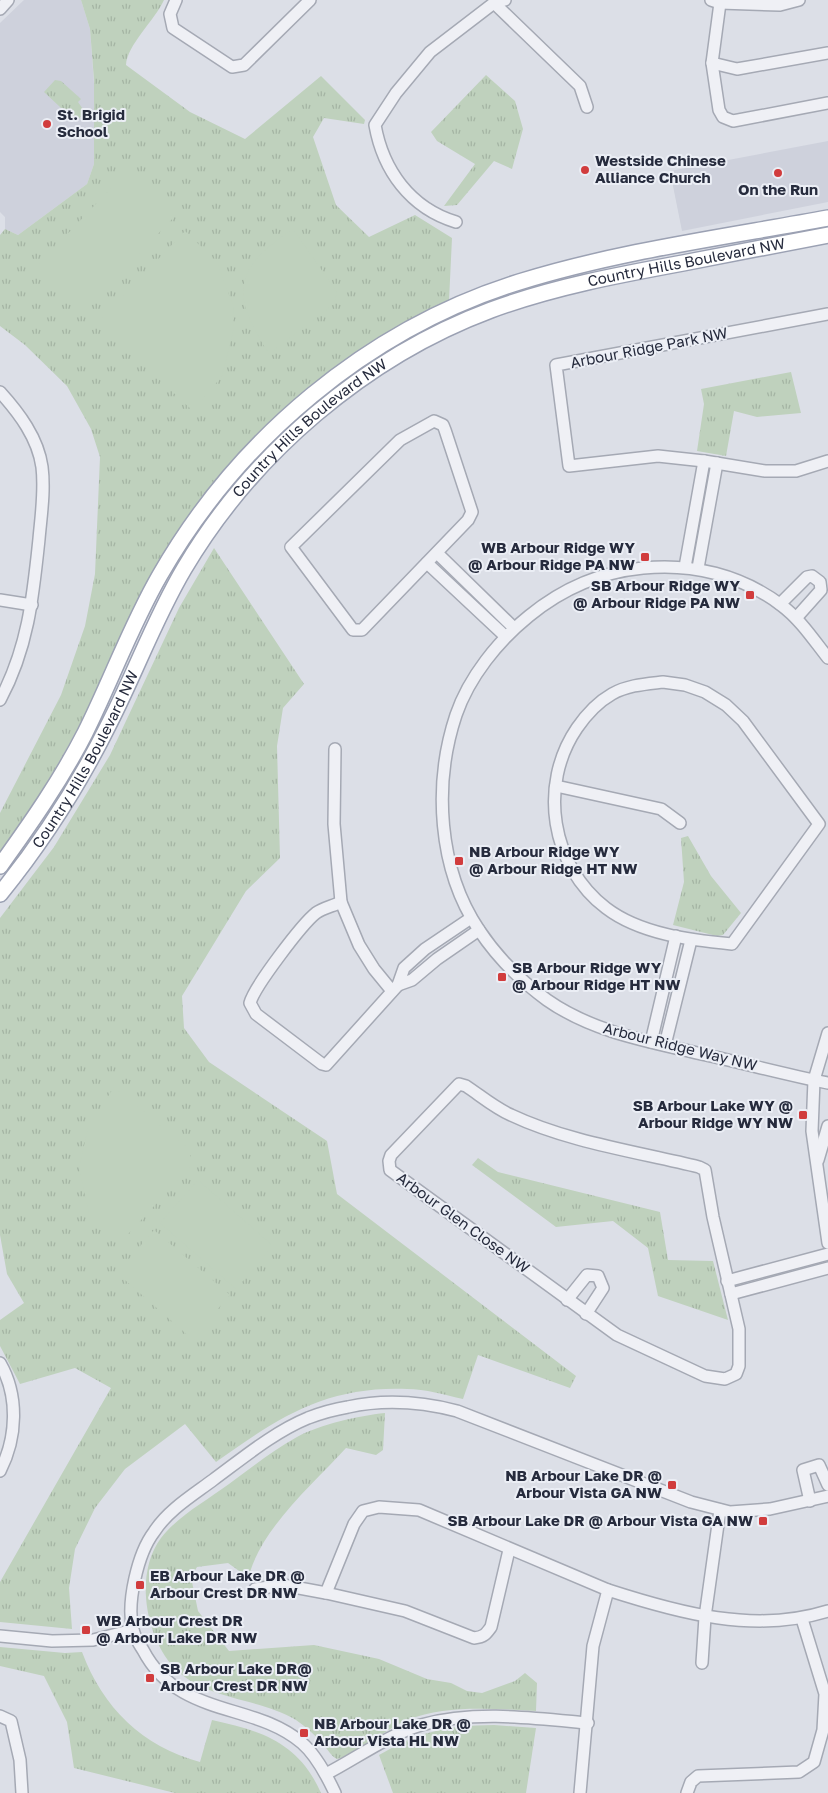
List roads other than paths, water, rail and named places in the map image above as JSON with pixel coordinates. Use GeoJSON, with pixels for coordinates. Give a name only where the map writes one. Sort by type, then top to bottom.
{"type":"FeatureCollection","features":[{"type":"Feature","properties":{"kind":"main road","name":"Country Hills Boulevard NW"},"geometry":{"type":"LineString","coordinates":[[0,866],[64,771],[100,702],[140,613],[160,575],[186,533],[242,463],[301,404],[329,381],[364,356],[425,321],[480,296],[516,283],[592,262],[828,218]]}},
{"type":"Feature","properties":{"kind":"main road","name":"Country Hills Boulevard NW"},"geometry":{"type":"LineString","coordinates":[[0,894],[57,815],[84,770],[110,723],[164,604],[201,542],[226,508],[269,458],[329,403],[366,376],[418,344],[488,311],[532,296],[605,278],[828,235]]}},
{"type":"Feature","properties":{"kind":"street"},"geometry":{"type":"LineString","coordinates":[[0,8],[8,0]]}},
{"type":"Feature","properties":{"kind":"street"},"geometry":{"type":"LineString","coordinates":[[176,0],[170,14],[173,28],[232,67],[244,65],[310,0]]}},
{"type":"Feature","properties":{"kind":"street"},"geometry":{"type":"LineString","coordinates":[[799,0],[780,5],[716,1],[712,63],[719,110],[728,120],[733,121],[828,103]]}},
{"type":"Feature","properties":{"kind":"street"},"geometry":{"type":"LineString","coordinates":[[456,222],[442,218],[414,201],[395,177],[378,141],[375,124],[396,92],[430,52],[498,1],[580,86],[586,107]]}},
{"type":"Feature","properties":{"kind":"street"},"geometry":{"type":"LineString","coordinates":[[712,63],[737,69],[828,53]]}},
{"type":"Feature","properties":{"kind":"street","name":"Arbour Ridge Park NW"},"geometry":{"type":"LineString","coordinates":[[828,314],[556,365],[569,466],[658,456],[765,471],[796,471],[828,461]]}},
{"type":"Feature","properties":{"kind":"street"},"geometry":{"type":"LineString","coordinates":[[0,392],[18,411],[34,440],[42,467],[42,502],[32,605],[23,648],[0,700]]}},
{"type":"Feature","properties":{"kind":"street"},"geometry":{"type":"LineString","coordinates":[[434,421],[442,425],[445,430],[472,512],[468,520],[426,563],[362,630],[353,630],[291,547],[400,440],[434,421]]}},
{"type":"Feature","properties":{"kind":"street"},"geometry":{"type":"LineString","coordinates":[[685,567],[704,461]]}},
{"type":"Feature","properties":{"kind":"street"},"geometry":{"type":"LineString","coordinates":[[698,568],[717,463]]}},
{"type":"Feature","properties":{"kind":"street"},"geometry":{"type":"LineString","coordinates":[[437,553],[514,627]]}},
{"type":"Feature","properties":{"kind":"street"},"geometry":{"type":"LineString","coordinates":[[426,563],[505,636]]}},
{"type":"Feature","properties":{"kind":"street","name":"Arbour Ridge Way NW"},"geometry":{"type":"LineString","coordinates":[[828,658],[796,618],[780,604],[736,579],[698,568],[666,565],[617,570],[590,580],[541,606],[514,627],[505,636],[476,676],[456,715],[443,772],[442,824],[454,876],[479,930],[502,961],[548,1000],[595,1026],[651,1042],[828,1083]]}},
{"type":"Feature","properties":{"kind":"street"},"geometry":{"type":"LineString","coordinates":[[780,604],[806,577],[812,576],[820,582],[821,590],[796,618]]}},
{"type":"Feature","properties":{"kind":"street"},"geometry":{"type":"LineString","coordinates":[[0,600],[32,605]]}},
{"type":"Feature","properties":{"kind":"street"},"geometry":{"type":"LineString","coordinates":[[663,682],[685,685],[705,692],[726,705],[743,721],[819,824],[732,944],[691,940],[676,936],[634,924],[606,909],[583,887],[567,861],[557,833],[553,809],[560,761],[568,741],[588,713],[612,694],[639,684],[663,682]]}},
{"type":"Feature","properties":{"kind":"street"},"geometry":{"type":"LineString","coordinates":[[335,749],[334,824],[341,902],[359,945],[374,969],[395,988]]}},
{"type":"Feature","properties":{"kind":"street"},"geometry":{"type":"LineString","coordinates":[[556,786],[661,810],[680,823]]}},
{"type":"Feature","properties":{"kind":"street"},"geometry":{"type":"LineString","coordinates":[[341,902],[316,914],[295,937],[251,999],[252,1008],[256,1014],[322,1064],[326,1065],[330,1063],[395,988],[404,968],[425,949],[472,918]]}},
{"type":"Feature","properties":{"kind":"street"},"geometry":{"type":"LineString","coordinates":[[395,988],[412,980],[437,959],[479,930]]}},
{"type":"Feature","properties":{"kind":"street"},"geometry":{"type":"LineString","coordinates":[[651,1042],[676,936]]}},
{"type":"Feature","properties":{"kind":"street"},"geometry":{"type":"LineString","coordinates":[[665,1045],[691,940]]}},
{"type":"Feature","properties":{"kind":"street"},"geometry":{"type":"LineString","coordinates":[[828,1033],[814,1080],[812,1131],[818,1161],[819,1188],[828,1243]]}},
{"type":"Feature","properties":{"kind":"street","name":"Arbour Glen Close NW"},"geometry":{"type":"LineString","coordinates":[[460,1084],[509,1114],[534,1125],[702,1168],[707,1174],[712,1217],[731,1294],[738,1330],[739,1366],[736,1374],[725,1379],[705,1376],[653,1354],[616,1335],[586,1314],[390,1170],[389,1161],[391,1155],[460,1084]]}},
{"type":"Feature","properties":{"kind":"street"},"geometry":{"type":"LineString","coordinates":[[818,1161],[828,1126]]}},
{"type":"Feature","properties":{"kind":"street"},"geometry":{"type":"LineString","coordinates":[[727,1281],[828,1254]]}},
{"type":"Feature","properties":{"kind":"street"},"geometry":{"type":"LineString","coordinates":[[731,1294],[828,1268]]}},
{"type":"Feature","properties":{"kind":"street"},"geometry":{"type":"LineString","coordinates":[[567,1300],[587,1275],[598,1276],[603,1288],[586,1314]]}},
{"type":"Feature","properties":{"kind":"street"},"geometry":{"type":"LineString","coordinates":[[0,1363],[6,1373],[13,1398],[14,1434],[0,1471]]}},
{"type":"Feature","properties":{"kind":"street"},"geometry":{"type":"LineString","coordinates":[[335,1793],[326,1774],[303,1743],[279,1727],[211,1705],[182,1691],[158,1675],[133,1630],[131,1618],[140,1558],[154,1531],[172,1512],[275,1436],[309,1418],[349,1406],[400,1402],[430,1404],[457,1411],[682,1499],[720,1510],[770,1509],[828,1496]]}},
{"type":"Feature","properties":{"kind":"street"},"geometry":{"type":"LineString","coordinates":[[810,1501],[803,1470],[819,1465],[828,1485]]}},
{"type":"Feature","properties":{"kind":"street"},"geometry":{"type":"LineString","coordinates":[[326,1593],[354,1524],[363,1511],[379,1507],[419,1510],[509,1550],[608,1590],[670,1610],[705,1617],[802,1619],[828,1611]]}},
{"type":"Feature","properties":{"kind":"street"},"geometry":{"type":"LineString","coordinates":[[702,1663],[705,1617],[720,1510]]}},
{"type":"Feature","properties":{"kind":"street"},"geometry":{"type":"LineString","coordinates":[[255,1589],[283,1585],[326,1593],[405,1611],[474,1638],[481,1638],[491,1626],[509,1550]]}},
{"type":"Feature","properties":{"kind":"street"},"geometry":{"type":"LineString","coordinates":[[580,1793],[588,1723],[593,1646],[608,1590]]}},
{"type":"Feature","properties":{"kind":"street"},"geometry":{"type":"LineString","coordinates":[[687,1793],[691,1782],[698,1776],[799,1772],[814,1762],[823,1730],[825,1694],[802,1619]]}},
{"type":"Feature","properties":{"kind":"street"},"geometry":{"type":"LineString","coordinates":[[0,1636],[52,1641],[84,1640],[133,1630]]}},
{"type":"Feature","properties":{"kind":"street"},"geometry":{"type":"LineString","coordinates":[[0,1716],[10,1721],[20,1760],[22,1793]]}},
{"type":"Feature","properties":{"kind":"street"},"geometry":{"type":"LineString","coordinates":[[326,1774],[420,1726],[453,1718],[520,1717],[588,1723]]}},
{"type":"Feature","properties":{"kind":"place","name":"St. Brigid School"},"geometry":{"type":"Point","coordinates":[47,124]}},
{"type":"Feature","properties":{"kind":"place","name":"Westside Chinese Alliance Church"},"geometry":{"type":"Point","coordinates":[585,170]}},
{"type":"Feature","properties":{"kind":"place","name":"On the Run"},"geometry":{"type":"Point","coordinates":[778,173]}},
{"type":"Feature","properties":{"kind":"place","name":"WB Arbour Ridge WY @ Arbour Ridge PA NW"},"geometry":{"type":"Point","coordinates":[645,557]}},
{"type":"Feature","properties":{"kind":"place","name":"SB Arbour Ridge WY @ Arbour Ridge PA NW"},"geometry":{"type":"Point","coordinates":[750,595]}},
{"type":"Feature","properties":{"kind":"place","name":"NB Arbour Ridge WY @ Arbour Ridge HT NW"},"geometry":{"type":"Point","coordinates":[459,861]}},
{"type":"Feature","properties":{"kind":"place","name":"SB Arbour Ridge WY @ Arbour Ridge HT NW"},"geometry":{"type":"Point","coordinates":[502,977]}},
{"type":"Feature","properties":{"kind":"place","name":"SB Arbour Lake WY @ Arbour Ridge WY NW"},"geometry":{"type":"Point","coordinates":[803,1115]}},
{"type":"Feature","properties":{"kind":"place","name":"NB Arbour Lake DR @ Arbour Vista GA NW"},"geometry":{"type":"Point","coordinates":[672,1485]}},
{"type":"Feature","properties":{"kind":"place","name":"SB Arbour Lake DR @ Arbour Vista GA NW"},"geometry":{"type":"Point","coordinates":[763,1521]}},
{"type":"Feature","properties":{"kind":"place","name":"EB Arbour Lake DR @ Arbour Crest DR NW"},"geometry":{"type":"Point","coordinates":[140,1585]}},
{"type":"Feature","properties":{"kind":"place","name":"WB Arbour Crest DR @ Arbour Lake DR NW"},"geometry":{"type":"Point","coordinates":[86,1630]}},
{"type":"Feature","properties":{"kind":"place","name":"SB Arbour Lake DR@ Arbour Crest DR NW"},"geometry":{"type":"Point","coordinates":[150,1678]}},
{"type":"Feature","properties":{"kind":"place","name":"NB Arbour Lake DR @ Arbour Vista HL NW"},"geometry":{"type":"Point","coordinates":[304,1733]}}]}
